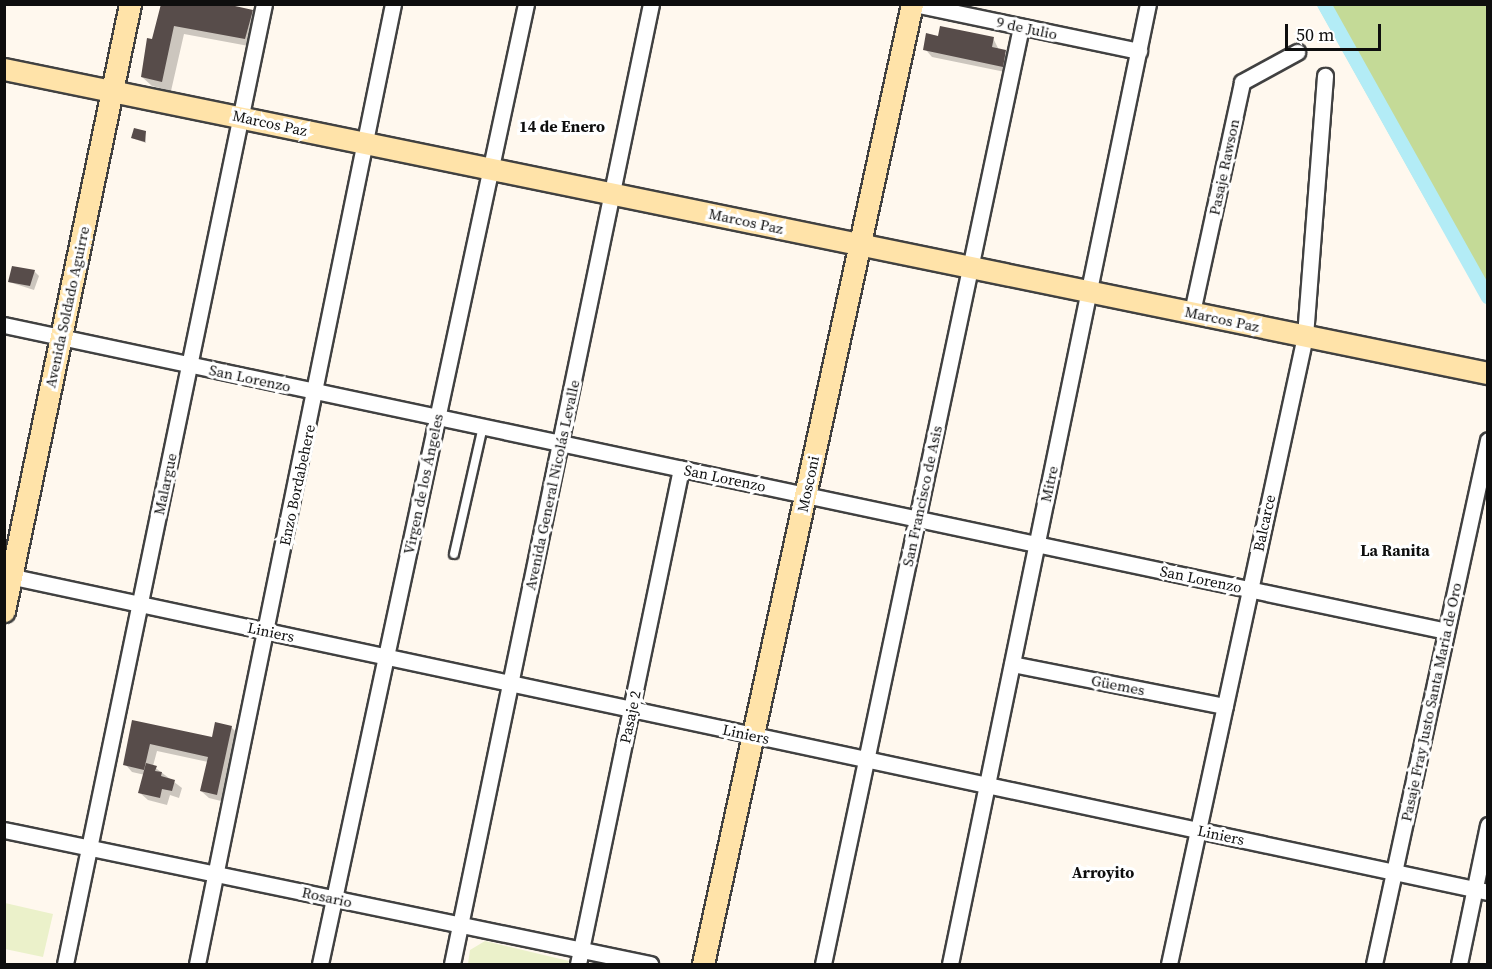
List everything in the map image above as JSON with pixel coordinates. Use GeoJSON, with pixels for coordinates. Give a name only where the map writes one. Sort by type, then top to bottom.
{"type":"FeatureCollection","features":[{"type":"Feature","properties":{"kind":"street","name":"Avenida Soldado Aguirre"},"geometry":{"type":"LineString","coordinates":[[105,90],[116,4]]}},
{"type":"Feature","properties":{"kind":"street","name":"Avenida Soldado Aguirre"},"geometry":{"type":"LineString","coordinates":[[4,610],[8,576],[54,335],[105,90],[130,4]]}},
{"type":"Feature","properties":{"kind":"street","name":"Malargue"},"geometry":{"type":"LineString","coordinates":[[65,964],[264,4]]}},
{"type":"Feature","properties":{"kind":"street","name":"Enzo Bordabehere"},"geometry":{"type":"LineString","coordinates":[[197,964],[316,392],[393,4]]}},
{"type":"Feature","properties":{"kind":"street","name":"Virgen de los Ángeles"},"geometry":{"type":"LineString","coordinates":[[320,964],[526,4]]}},
{"type":"Feature","properties":{"kind":"street","name":"Avenida General Nicolás Levalle"},"geometry":{"type":"LineString","coordinates":[[452,964],[651,4]]}},
{"type":"Feature","properties":{"kind":"street","name":"9 de Julio"},"geometry":{"type":"LineString","coordinates":[[913,4],[1139,51]]}},
{"type":"Feature","properties":{"kind":"street","name":"Mosconi"},"geometry":{"type":"LineString","coordinates":[[703,964],[913,4]]}},
{"type":"Feature","properties":{"kind":"street","name":"Mitre"},"geometry":{"type":"LineString","coordinates":[[950,964],[1149,4]]}},
{"type":"Feature","properties":{"kind":"street","name":"San Francisco de Asis"},"geometry":{"type":"LineString","coordinates":[[823,964],[1021,27]]}},
{"type":"Feature","properties":{"kind":"street","name":"Pasaje Rawson"},"geometry":{"type":"LineString","coordinates":[[1192,312],[1242,82],[1297,52]]}},
{"type":"Feature","properties":{"kind":"street","name":"Marcos Paz"},"geometry":{"type":"LineString","coordinates":[[4,69],[1488,373]]}},
{"type":"Feature","properties":{"kind":"street","name":"Balcarce"},"geometry":{"type":"LineString","coordinates":[[1168,964],[1305,336],[1325,76]]}},
{"type":"Feature","properties":{"kind":"street","name":"San Lorenzo"},"geometry":{"type":"LineString","coordinates":[[4,325],[1446,632]]}},
{"type":"Feature","properties":{"kind":"street","name":"Avenida Soldado Aguirre"},"geometry":{"type":"LineString","coordinates":[[4,540],[54,335]]}},
{"type":"Feature","properties":{"kind":"street","name":"Pasaje Fray Justo Santa Maria de Oro"},"geometry":{"type":"LineString","coordinates":[[1374,964],[1446,632],[1484,473],[1488,440]]}},
{"type":"Feature","properties":{"kind":"street","name":"Pasaje 2"},"geometry":{"type":"LineString","coordinates":[[580,957],[681,469]]}},
{"type":"Feature","properties":{"kind":"street","name":"Liniers"},"geometry":{"type":"LineString","coordinates":[[8,576],[1481,891]]}},
{"type":"Feature","properties":{"kind":"street","name":"Güemes"},"geometry":{"type":"LineString","coordinates":[[1012,664],[1225,706]]}},
{"type":"Feature","properties":{"kind":"street"},"geometry":{"type":"LineString","coordinates":[[1459,964],[1481,891],[1488,825]]}},
{"type":"Feature","properties":{"kind":"street","name":"Rosario"},"geometry":{"type":"LineString","coordinates":[[4,830],[460,925],[580,957],[650,964]]}},
{"type":"Feature","properties":{"kind":"lane"},"geometry":{"type":"LineString","coordinates":[[454,554],[483,426]]}},
{"type":"Feature","properties":{"kind":"green space"},"geometry":{"type":"Polygon","coordinates":[[[1317,5],[1487,5],[1487,305],[1431,209],[1317,5]]]}},
{"type":"Feature","properties":{"kind":"green space"},"geometry":{"type":"Polygon","coordinates":[[[5,903],[53,914],[43,957],[5,949],[5,903]]]}},
{"type":"Feature","properties":{"kind":"green space"},"geometry":{"type":"Polygon","coordinates":[[[485,941],[569,961],[568,964],[468,964],[470,950],[485,941]]]}},
{"type":"Feature","properties":{"kind":"building"},"geometry":{"type":"Polygon","coordinates":[[[161,4],[226,4],[253,10],[245,39],[174,26],[162,82],[141,77],[147,38],[152,39],[161,4]]]}},
{"type":"Feature","properties":{"kind":"building"},"geometry":{"type":"Polygon","coordinates":[[[940,26],[994,37],[992,47],[1006,50],[1003,67],[923,50],[926,33],[938,36],[940,26]]]}},
{"type":"Feature","properties":{"kind":"building"},"geometry":{"type":"Polygon","coordinates":[[[134,128],[146,131],[145,142],[131,138],[134,128]]]}},
{"type":"Feature","properties":{"kind":"building"},"geometry":{"type":"Polygon","coordinates":[[[12,266],[35,270],[30,286],[8,282],[12,266]]]}},
{"type":"Feature","properties":{"kind":"building"},"geometry":{"type":"Polygon","coordinates":[[[132,720],[212,737],[215,722],[232,726],[217,795],[200,791],[208,757],[150,744],[144,770],[123,765],[132,720]]]}},
{"type":"Feature","properties":{"kind":"building"},"geometry":{"type":"Polygon","coordinates":[[[146,763],[157,766],[155,771],[162,772],[161,776],[175,780],[172,791],[162,789],[160,798],[138,793],[146,763]]]}},
{"type":"Feature","properties":{"kind":"waterway"},"geometry":{"type":"LineString","coordinates":[[1324,4],[1488,297]]}},
{"type":"Feature","properties":{"kind":"district","name":"14 de Enero"},"geometry":{"type":"Point","coordinates":[562,126]}},
{"type":"Feature","properties":{"kind":"district","name":"La Ranita"},"geometry":{"type":"Point","coordinates":[1395,550]}},
{"type":"Feature","properties":{"kind":"district","name":"Arroyito"},"geometry":{"type":"Point","coordinates":[1103,872]}}]}
